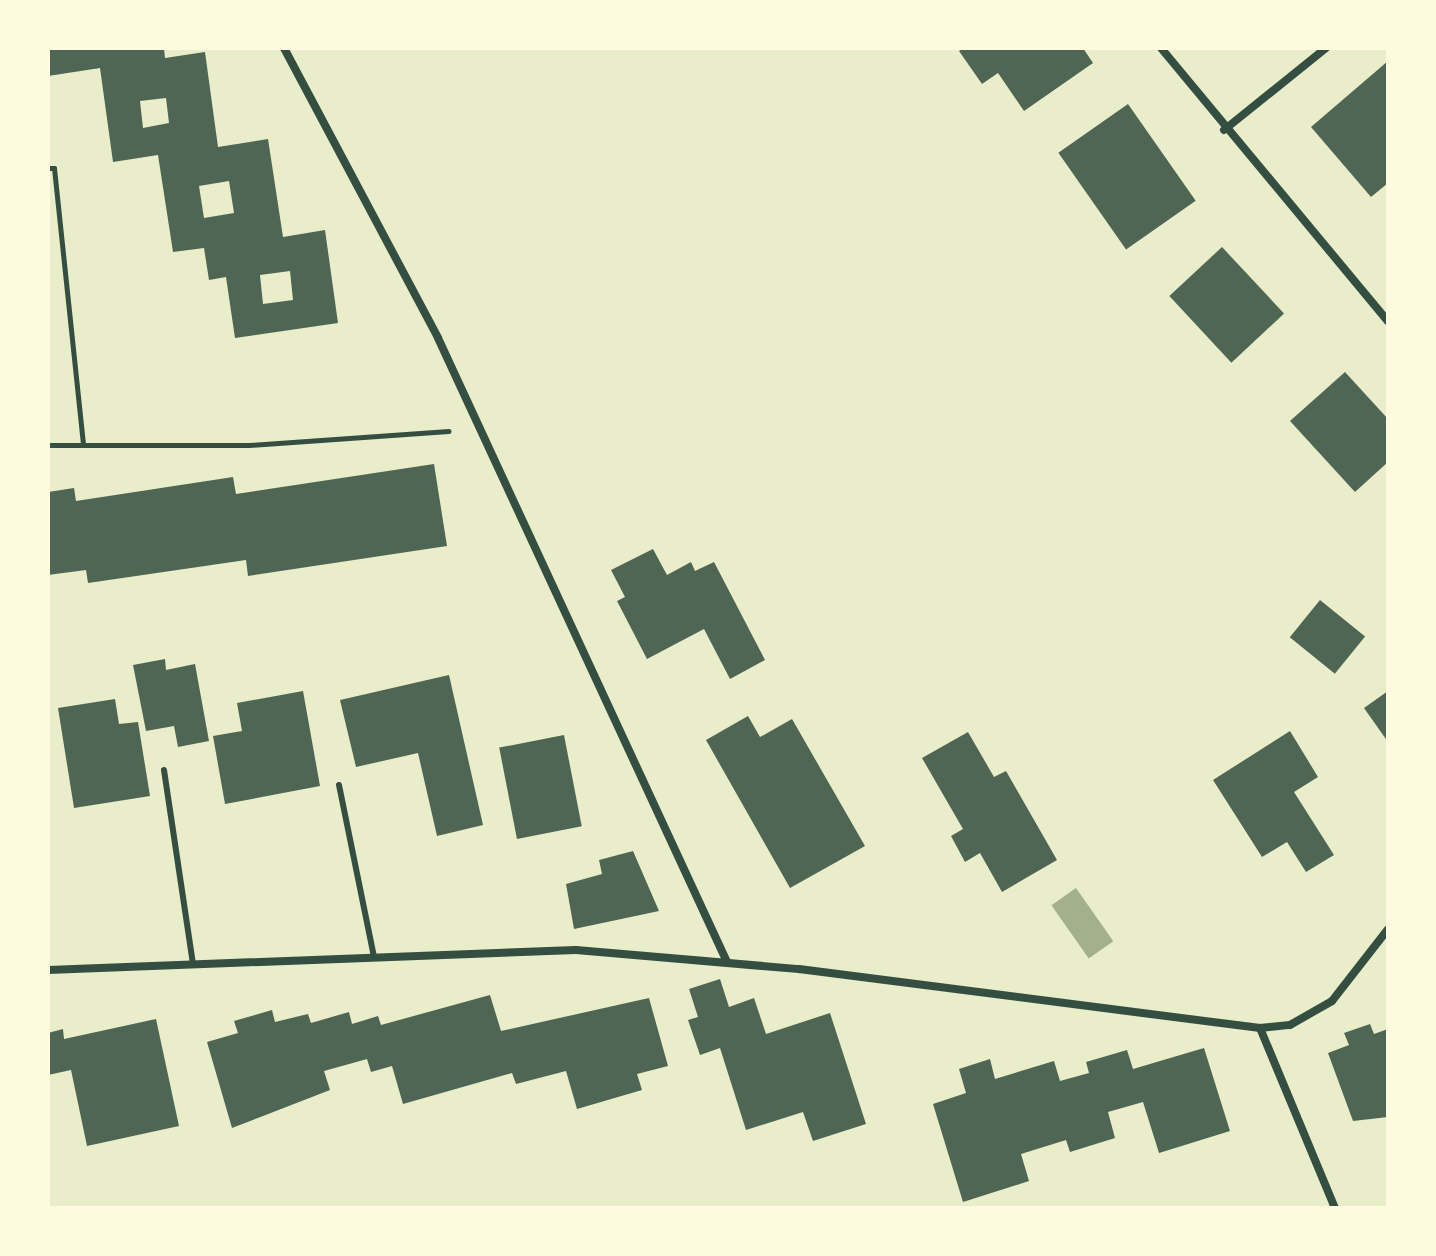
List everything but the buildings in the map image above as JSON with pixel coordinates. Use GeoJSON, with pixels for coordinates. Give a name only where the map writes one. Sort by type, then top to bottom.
{"type":"FeatureCollection","features":[{"type":"Feature","properties":{"kind":"street"},"geometry":{"type":"LineString","coordinates":[[284,48],[482,429],[727,962]]}},
{"type":"Feature","properties":{"kind":"street"},"geometry":{"type":"LineString","coordinates":[[1161,48],[1224,130],[1388,321]]}},
{"type":"Feature","properties":{"kind":"street"},"geometry":{"type":"LineString","coordinates":[[1224,130],[1326,48]]}},
{"type":"Feature","properties":{"kind":"street"},"geometry":{"type":"LineString","coordinates":[[48,970],[576,950],[727,962],[1260,1028],[1290,1025],[1322,1008],[1388,929]]}},
{"type":"Feature","properties":{"kind":"street"},"geometry":{"type":"LineString","coordinates":[[1260,1028],[1335,1208]]}},
{"type":"Feature","properties":{"kind":"lane"},"geometry":{"type":"LineString","coordinates":[[164,770],[193,964]]}},
{"type":"Feature","properties":{"kind":"lane"},"geometry":{"type":"LineString","coordinates":[[339,785],[374,957]]}},
{"type":"Feature","properties":{"kind":"path"},"geometry":{"type":"LineString","coordinates":[[48,168],[54,168],[83,443]]}},
{"type":"Feature","properties":{"kind":"path"},"geometry":{"type":"LineString","coordinates":[[48,445],[249,445],[482,429]]}},
{"type":"Feature","properties":{"kind":"shaded area"},"geometry":{"type":"Polygon","coordinates":[[[1076,888],[1113,941],[1089,958],[1051,905],[1076,888]]]}}]}
